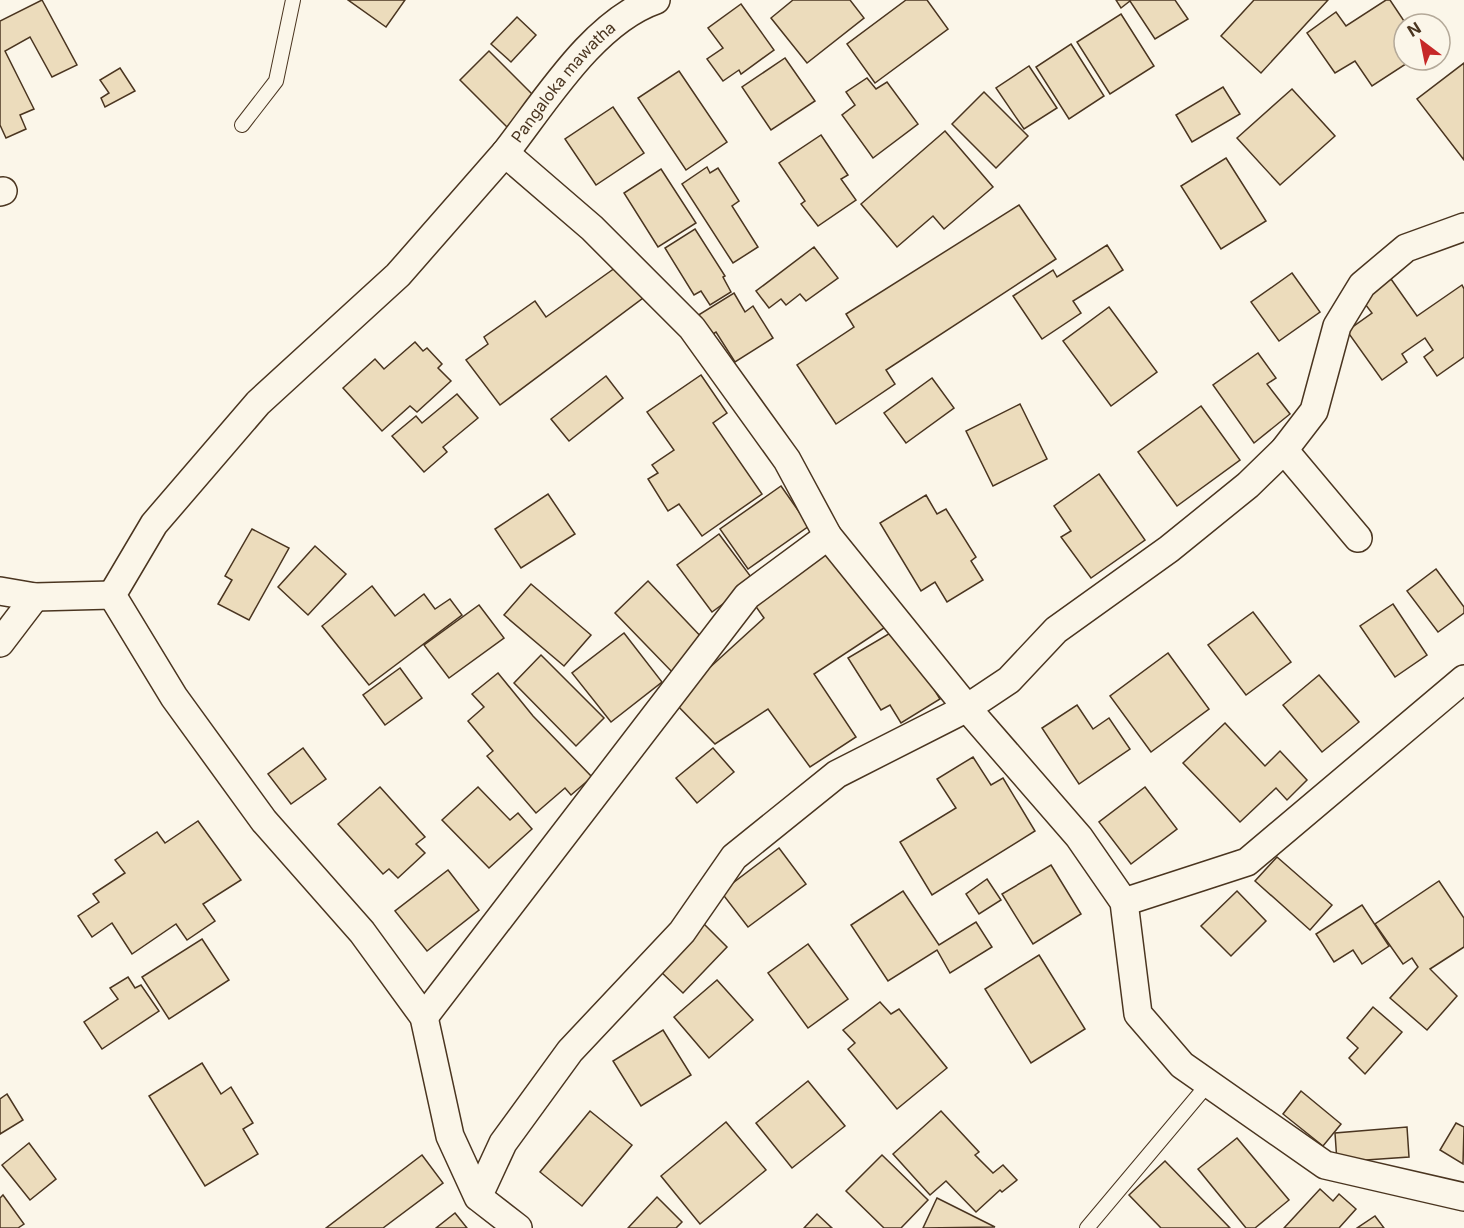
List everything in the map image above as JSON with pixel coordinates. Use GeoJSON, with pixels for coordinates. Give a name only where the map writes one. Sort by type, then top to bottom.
{"type":"FeatureCollection","features":[{"type":"Feature","properties":{"kind":"street","name":"Pangaloka mawatha"},"geometry":{"type":"LineString","coordinates":[[112,596],[154,524],[258,403],[398,275],[505,153],[563,78],[607,28],[640,6],[656,0]]}},
{"type":"Feature","properties":{"kind":"street"},"geometry":{"type":"LineString","coordinates":[[505,153],[592,228],[692,328],[787,460],[828,536],[967,708],[1079,837],[1124,902],[1138,1014],[1182,1065],[1325,1165],[1464,1197]]}},
{"type":"Feature","properties":{"kind":"street"},"geometry":{"type":"LineString","coordinates":[[477,1197],[503,1143],[570,1051],[682,932],[734,857],[837,774],[967,708],[1009,680],[1056,630],[1169,549],[1248,485],[1284,450],[1314,411],[1337,326],[1362,285],[1406,248],[1464,227]]}},
{"type":"Feature","properties":{"kind":"street"},"geometry":{"type":"LineString","coordinates":[[1284,450],[1358,538]]}},
{"type":"Feature","properties":{"kind":"street"},"geometry":{"type":"LineString","coordinates":[[424,1017],[747,596],[828,536]]}},
{"type":"Feature","properties":{"kind":"street"},"geometry":{"type":"LineString","coordinates":[[0,591],[35,597],[112,596],[174,697],[264,821],[362,932],[424,1017],[450,1136],[477,1197],[518,1228]]}},
{"type":"Feature","properties":{"kind":"street"},"geometry":{"type":"LineString","coordinates":[[0,643],[35,597]]}},
{"type":"Feature","properties":{"kind":"street"},"geometry":{"type":"LineString","coordinates":[[1124,902],[1247,862],[1464,680]]}},
{"type":"Feature","properties":{"kind":"lane"},"geometry":{"type":"LineString","coordinates":[[242,125],[276,81],[293,0]]}},
{"type":"Feature","properties":{"kind":"lane"},"geometry":{"type":"LineString","coordinates":[[1087,1228],[1208,1084]]}},
{"type":"Feature","properties":{"kind":"building"},"geometry":{"type":"Polygon","coordinates":[[[42,0],[77,65],[52,77],[30,37],[5,51],[34,109],[20,115],[26,129],[6,138],[0,125],[0,21],[42,0]]]}},
{"type":"Feature","properties":{"kind":"building"},"geometry":{"type":"Polygon","coordinates":[[[348,0],[405,0],[386,27],[348,0]]]}},
{"type":"Feature","properties":{"kind":"building"},"geometry":{"type":"Polygon","coordinates":[[[793,0],[850,0],[864,18],[807,63],[771,18],[793,0]]]}},
{"type":"Feature","properties":{"kind":"building"},"geometry":{"type":"Polygon","coordinates":[[[906,0],[927,0],[948,29],[875,83],[847,44],[906,0]]]}},
{"type":"Feature","properties":{"kind":"building"},"geometry":{"type":"Polygon","coordinates":[[[1116,0],[1175,0],[1188,19],[1155,39],[1130,1],[1121,8],[1116,0]]]}},
{"type":"Feature","properties":{"kind":"building"},"geometry":{"type":"Polygon","coordinates":[[[1254,0],[1328,0],[1261,73],[1221,36],[1254,0]]]}},
{"type":"Feature","properties":{"kind":"building"},"geometry":{"type":"Polygon","coordinates":[[[1386,0],[1390,0],[1398,12],[1392,12],[1394,72],[1372,86],[1355,61],[1335,73],[1307,33],[1336,12],[1346,26],[1386,0]]]}},
{"type":"Feature","properties":{"kind":"building"},"geometry":{"type":"Polygon","coordinates":[[[741,4],[774,50],[741,74],[739,70],[723,81],[707,59],[723,48],[708,28],[741,4]]]}},
{"type":"Feature","properties":{"kind":"building"},"geometry":{"type":"Polygon","coordinates":[[[1121,14],[1154,66],[1110,94],[1077,42],[1121,14]]]}},
{"type":"Feature","properties":{"kind":"building"},"geometry":{"type":"Polygon","coordinates":[[[517,17],[536,35],[511,62],[491,44],[517,17]]]}},
{"type":"Feature","properties":{"kind":"building"},"geometry":{"type":"Polygon","coordinates":[[[1071,44],[1104,96],[1069,119],[1036,67],[1071,44]]]}},
{"type":"Feature","properties":{"kind":"building"},"geometry":{"type":"Polygon","coordinates":[[[489,51],[536,98],[507,127],[460,80],[489,51]]]}},
{"type":"Feature","properties":{"kind":"building"},"geometry":{"type":"Polygon","coordinates":[[[785,58],[815,101],[771,130],[742,87],[785,58]]]}},
{"type":"Feature","properties":{"kind":"building"},"geometry":{"type":"Polygon","coordinates":[[[1464,63],[1464,160],[1417,99],[1464,63]]]}},
{"type":"Feature","properties":{"kind":"building"},"geometry":{"type":"Polygon","coordinates":[[[1029,66],[1057,108],[1024,129],[996,88],[1029,66]]]}},
{"type":"Feature","properties":{"kind":"building"},"geometry":{"type":"Polygon","coordinates":[[[120,68],[135,91],[105,107],[101,98],[109,93],[100,80],[120,68]]]}},
{"type":"Feature","properties":{"kind":"building"},"geometry":{"type":"Polygon","coordinates":[[[679,71],[727,142],[686,170],[638,98],[679,71]]]}},
{"type":"Feature","properties":{"kind":"building"},"geometry":{"type":"Polygon","coordinates":[[[867,78],[876,89],[887,82],[918,124],[873,158],[842,115],[855,105],[846,92],[867,78]]]}},
{"type":"Feature","properties":{"kind":"building"},"geometry":{"type":"Polygon","coordinates":[[[1223,87],[1240,114],[1192,142],[1176,115],[1223,87]]]}},
{"type":"Feature","properties":{"kind":"building"},"geometry":{"type":"Polygon","coordinates":[[[1292,89],[1335,136],[1280,185],[1237,138],[1292,89]]]}},
{"type":"Feature","properties":{"kind":"building"},"geometry":{"type":"Polygon","coordinates":[[[984,92],[1028,136],[996,168],[952,124],[984,92]]]}},
{"type":"Feature","properties":{"kind":"building"},"geometry":{"type":"Polygon","coordinates":[[[613,107],[644,153],[596,185],[565,139],[613,107]]]}},
{"type":"Feature","properties":{"kind":"building"},"geometry":{"type":"Polygon","coordinates":[[[945,131],[993,187],[944,229],[933,216],[897,247],[861,204],[945,131]]]}},
{"type":"Feature","properties":{"kind":"building"},"geometry":{"type":"Polygon","coordinates":[[[821,135],[848,175],[841,179],[856,200],[818,226],[801,204],[805,201],[779,163],[821,135]]]}},
{"type":"Feature","properties":{"kind":"building"},"geometry":{"type":"Polygon","coordinates":[[[1226,158],[1266,221],[1221,249],[1181,186],[1226,158]]]}},
{"type":"Feature","properties":{"kind":"building"},"geometry":{"type":"Polygon","coordinates":[[[707,167],[710,173],[718,168],[739,201],[732,206],[758,247],[733,263],[682,184],[707,167]]]}},
{"type":"Feature","properties":{"kind":"building"},"geometry":{"type":"Polygon","coordinates":[[[661,169],[696,223],[658,247],[624,193],[661,169]]]}},
{"type":"Feature","properties":{"kind":"building"},"geometry":{"type":"Polygon","coordinates":[[[1019,205],[1056,259],[886,370],[895,384],[836,424],[797,365],[854,327],[846,314],[1019,205]]]}},
{"type":"Feature","properties":{"kind":"building"},"geometry":{"type":"Polygon","coordinates":[[[695,229],[725,276],[723,277],[731,292],[710,305],[701,291],[694,295],[665,248],[695,229]]]}},
{"type":"Feature","properties":{"kind":"building"},"geometry":{"type":"Polygon","coordinates":[[[1107,245],[1123,270],[1073,301],[1081,313],[1042,339],[1013,296],[1053,270],[1057,277],[1107,245]]]}},
{"type":"Feature","properties":{"kind":"building"},"geometry":{"type":"Polygon","coordinates":[[[814,247],[838,278],[806,301],[800,294],[786,305],[781,299],[769,308],[756,291],[814,247]]]}},
{"type":"Feature","properties":{"kind":"building"},"geometry":{"type":"Polygon","coordinates":[[[622,263],[647,295],[500,405],[466,360],[488,344],[484,337],[535,301],[546,317],[622,263]]]}},
{"type":"Feature","properties":{"kind":"building"},"geometry":{"type":"Polygon","coordinates":[[[1292,273],[1320,312],[1279,341],[1251,302],[1292,273]]]}},
{"type":"Feature","properties":{"kind":"building"},"geometry":{"type":"Polygon","coordinates":[[[1391,279],[1417,316],[1462,285],[1464,289],[1464,357],[1437,376],[1424,357],[1433,350],[1425,338],[1402,354],[1407,362],[1382,380],[1347,331],[1372,313],[1362,300],[1391,279]]]}},
{"type":"Feature","properties":{"kind":"building"},"geometry":{"type":"Polygon","coordinates":[[[734,293],[745,312],[753,306],[773,338],[735,362],[716,332],[705,339],[692,319],[734,293]]]}},
{"type":"Feature","properties":{"kind":"building"},"geometry":{"type":"Polygon","coordinates":[[[1109,307],[1157,372],[1111,406],[1063,341],[1109,307]]]}},
{"type":"Feature","properties":{"kind":"building"},"geometry":{"type":"Polygon","coordinates":[[[415,342],[423,351],[427,348],[442,364],[438,368],[451,381],[417,412],[410,406],[382,431],[343,388],[375,359],[384,369],[415,342]]]}},
{"type":"Feature","properties":{"kind":"building"},"geometry":{"type":"Polygon","coordinates":[[[1258,353],[1276,378],[1267,384],[1290,414],[1254,443],[1213,385],[1258,353]]]}},
{"type":"Feature","properties":{"kind":"building"},"geometry":{"type":"Polygon","coordinates":[[[701,375],[727,413],[713,423],[762,494],[702,536],[679,504],[668,511],[648,479],[658,473],[652,465],[674,450],[647,412],[701,375]]]}},
{"type":"Feature","properties":{"kind":"building"},"geometry":{"type":"Polygon","coordinates":[[[606,376],[623,398],[569,441],[551,419],[606,376]]]}},
{"type":"Feature","properties":{"kind":"building"},"geometry":{"type":"Polygon","coordinates":[[[932,378],[954,408],[906,443],[884,413],[932,378]]]}},
{"type":"Feature","properties":{"kind":"building"},"geometry":{"type":"Polygon","coordinates":[[[457,394],[478,418],[443,447],[447,452],[424,472],[392,436],[416,416],[422,423],[457,394]]]}},
{"type":"Feature","properties":{"kind":"building"},"geometry":{"type":"Polygon","coordinates":[[[1020,404],[1047,459],[993,486],[966,431],[1020,404]]]}},
{"type":"Feature","properties":{"kind":"building"},"geometry":{"type":"Polygon","coordinates":[[[1201,406],[1240,460],[1177,506],[1138,452],[1201,406]]]}},
{"type":"Feature","properties":{"kind":"building"},"geometry":{"type":"Polygon","coordinates":[[[1099,474],[1145,540],[1091,578],[1061,537],[1071,531],[1054,506],[1099,474]]]}},
{"type":"Feature","properties":{"kind":"building"},"geometry":{"type":"Polygon","coordinates":[[[781,486],[809,526],[748,569],[720,529],[781,486]]]}},
{"type":"Feature","properties":{"kind":"building"},"geometry":{"type":"Polygon","coordinates":[[[548,494],[575,534],[521,568],[495,529],[548,494]]]}},
{"type":"Feature","properties":{"kind":"building"},"geometry":{"type":"Polygon","coordinates":[[[926,495],[937,514],[946,509],[976,557],[971,561],[983,580],[947,602],[935,582],[921,591],[880,523],[926,495]]]}},
{"type":"Feature","properties":{"kind":"building"},"geometry":{"type":"Polygon","coordinates":[[[252,529],[289,548],[249,620],[218,604],[232,580],[225,576],[252,529]]]}},
{"type":"Feature","properties":{"kind":"building"},"geometry":{"type":"Polygon","coordinates":[[[719,534],[754,581],[712,612],[677,565],[719,534]]]}},
{"type":"Feature","properties":{"kind":"building"},"geometry":{"type":"Polygon","coordinates":[[[829,543],[890,624],[814,674],[856,737],[810,767],[768,709],[715,744],[673,701],[764,618],[752,601],[829,543]]]}},
{"type":"Feature","properties":{"kind":"building"},"geometry":{"type":"Polygon","coordinates":[[[315,546],[346,574],[308,615],[278,587],[315,546]]]}},
{"type":"Feature","properties":{"kind":"building"},"geometry":{"type":"Polygon","coordinates":[[[1436,569],[1464,607],[1464,613],[1438,632],[1407,591],[1436,569]]]}},
{"type":"Feature","properties":{"kind":"building"},"geometry":{"type":"Polygon","coordinates":[[[648,581],[707,643],[675,675],[615,613],[648,581]]]}},
{"type":"Feature","properties":{"kind":"building"},"geometry":{"type":"Polygon","coordinates":[[[531,584],[591,635],[564,666],[504,615],[531,584]]]}},
{"type":"Feature","properties":{"kind":"building"},"geometry":{"type":"Polygon","coordinates":[[[372,586],[395,616],[424,594],[435,609],[450,599],[462,615],[369,685],[322,626],[372,586]]]}},
{"type":"Feature","properties":{"kind":"building"},"geometry":{"type":"Polygon","coordinates":[[[1393,604],[1427,655],[1395,677],[1360,626],[1393,604]]]}},
{"type":"Feature","properties":{"kind":"building"},"geometry":{"type":"Polygon","coordinates":[[[479,605],[504,638],[449,678],[424,645],[479,605]]]}},
{"type":"Feature","properties":{"kind":"building"},"geometry":{"type":"Polygon","coordinates":[[[1253,612],[1291,662],[1246,695],[1208,645],[1253,612]]]}},
{"type":"Feature","properties":{"kind":"building"},"geometry":{"type":"Polygon","coordinates":[[[897,629],[940,699],[901,723],[890,705],[881,710],[848,658],[897,629]]]}},
{"type":"Feature","properties":{"kind":"building"},"geometry":{"type":"Polygon","coordinates":[[[624,633],[662,682],[611,722],[572,673],[624,633]]]}},
{"type":"Feature","properties":{"kind":"building"},"geometry":{"type":"Polygon","coordinates":[[[1168,653],[1209,709],[1151,752],[1110,696],[1168,653]]]}},
{"type":"Feature","properties":{"kind":"building"},"geometry":{"type":"Polygon","coordinates":[[[541,655],[604,718],[576,746],[514,683],[541,655]]]}},
{"type":"Feature","properties":{"kind":"building"},"geometry":{"type":"Polygon","coordinates":[[[400,668],[422,698],[385,725],[363,695],[400,668]]]}},
{"type":"Feature","properties":{"kind":"building"},"geometry":{"type":"Polygon","coordinates":[[[498,673],[533,716],[592,777],[571,795],[565,788],[536,813],[487,756],[493,751],[468,721],[484,707],[472,694],[498,673]]]}},
{"type":"Feature","properties":{"kind":"building"},"geometry":{"type":"Polygon","coordinates":[[[1319,675],[1359,722],[1322,752],[1283,705],[1319,675]]]}},
{"type":"Feature","properties":{"kind":"building"},"geometry":{"type":"Polygon","coordinates":[[[1077,705],[1093,729],[1109,718],[1130,749],[1079,784],[1042,728],[1077,705]]]}},
{"type":"Feature","properties":{"kind":"building"},"geometry":{"type":"Polygon","coordinates":[[[1225,723],[1265,766],[1280,751],[1307,780],[1287,800],[1276,788],[1240,822],[1183,763],[1225,723]]]}},
{"type":"Feature","properties":{"kind":"building"},"geometry":{"type":"Polygon","coordinates":[[[303,748],[326,779],[291,804],[268,774],[303,748]]]}},
{"type":"Feature","properties":{"kind":"building"},"geometry":{"type":"Polygon","coordinates":[[[713,748],[734,772],[697,803],[676,778],[713,748]]]}},
{"type":"Feature","properties":{"kind":"building"},"geometry":{"type":"Polygon","coordinates":[[[973,757],[991,785],[1003,778],[1035,831],[932,895],[900,842],[956,808],[937,779],[973,757]]]}},
{"type":"Feature","properties":{"kind":"building"},"geometry":{"type":"Polygon","coordinates":[[[380,787],[425,837],[416,844],[425,853],[398,878],[389,869],[383,874],[338,824],[380,787]]]}},
{"type":"Feature","properties":{"kind":"building"},"geometry":{"type":"Polygon","coordinates":[[[478,787],[510,820],[518,813],[532,829],[489,868],[442,820],[478,787]]]}},
{"type":"Feature","properties":{"kind":"building"},"geometry":{"type":"Polygon","coordinates":[[[1145,787],[1177,829],[1131,864],[1099,822],[1145,787]]]}},
{"type":"Feature","properties":{"kind":"building"},"geometry":{"type":"Polygon","coordinates":[[[198,821],[241,880],[203,904],[215,921],[187,940],[176,924],[132,954],[112,923],[92,937],[78,916],[99,902],[93,894],[125,873],[115,860],[157,832],[165,843],[198,821]]]}},
{"type":"Feature","properties":{"kind":"building"},"geometry":{"type":"Polygon","coordinates":[[[779,848],[806,884],[748,927],[721,892],[779,848]]]}},
{"type":"Feature","properties":{"kind":"building"},"geometry":{"type":"Polygon","coordinates":[[[1277,857],[1332,905],[1310,930],[1255,881],[1277,857]]]}},
{"type":"Feature","properties":{"kind":"building"},"geometry":{"type":"Polygon","coordinates":[[[1051,865],[1081,914],[1033,944],[1002,894],[1051,865]]]}},
{"type":"Feature","properties":{"kind":"building"},"geometry":{"type":"Polygon","coordinates":[[[448,870],[479,910],[427,951],[395,911],[448,870]]]}},
{"type":"Feature","properties":{"kind":"building"},"geometry":{"type":"Polygon","coordinates":[[[987,879],[1001,900],[979,914],[966,894],[987,879]]]}},
{"type":"Feature","properties":{"kind":"building"},"geometry":{"type":"Polygon","coordinates":[[[1439,881],[1464,918],[1464,947],[1430,969],[1457,996],[1427,1030],[1390,998],[1418,967],[1412,958],[1403,964],[1375,924],[1439,881]]]}},
{"type":"Feature","properties":{"kind":"building"},"geometry":{"type":"Polygon","coordinates":[[[903,891],[939,945],[976,922],[992,947],[950,973],[937,950],[888,981],[851,925],[903,891]]]}},
{"type":"Feature","properties":{"kind":"building"},"geometry":{"type":"Polygon","coordinates":[[[1237,891],[1266,921],[1231,956],[1201,926],[1237,891]]]}},
{"type":"Feature","properties":{"kind":"building"},"geometry":{"type":"Polygon","coordinates":[[[1362,905],[1389,946],[1362,964],[1353,950],[1334,962],[1316,934],[1362,905]]]}},
{"type":"Feature","properties":{"kind":"building"},"geometry":{"type":"Polygon","coordinates":[[[704,924],[727,947],[683,993],[659,970],[704,924]]]}},
{"type":"Feature","properties":{"kind":"building"},"geometry":{"type":"Polygon","coordinates":[[[202,939],[229,980],[169,1019],[142,977],[202,939]]]}},
{"type":"Feature","properties":{"kind":"building"},"geometry":{"type":"Polygon","coordinates":[[[808,944],[848,999],[808,1028],[768,973],[808,944]]]}},
{"type":"Feature","properties":{"kind":"building"},"geometry":{"type":"Polygon","coordinates":[[[1039,955],[1085,1029],[1031,1063],[985,989],[1039,955]]]}},
{"type":"Feature","properties":{"kind":"building"},"geometry":{"type":"Polygon","coordinates":[[[128,977],[135,988],[141,985],[159,1011],[102,1049],[84,1022],[118,999],[110,988],[128,977]]]}},
{"type":"Feature","properties":{"kind":"building"},"geometry":{"type":"Polygon","coordinates":[[[717,980],[753,1020],[709,1058],[674,1017],[717,980]]]}},
{"type":"Feature","properties":{"kind":"building"},"geometry":{"type":"Polygon","coordinates":[[[880,1002],[891,1014],[899,1009],[947,1068],[897,1109],[848,1049],[855,1043],[843,1030],[880,1002]]]}},
{"type":"Feature","properties":{"kind":"building"},"geometry":{"type":"Polygon","coordinates":[[[1373,1007],[1402,1032],[1365,1074],[1349,1058],[1358,1048],[1347,1038],[1373,1007]]]}},
{"type":"Feature","properties":{"kind":"building"},"geometry":{"type":"Polygon","coordinates":[[[663,1030],[691,1075],[641,1106],[613,1061],[663,1030]]]}},
{"type":"Feature","properties":{"kind":"building"},"geometry":{"type":"Polygon","coordinates":[[[202,1063],[221,1094],[231,1087],[253,1123],[243,1129],[258,1154],[205,1186],[149,1096],[202,1063]]]}},
{"type":"Feature","properties":{"kind":"building"},"geometry":{"type":"Polygon","coordinates":[[[808,1081],[845,1126],[792,1168],[756,1123],[808,1081]]]}},
{"type":"Feature","properties":{"kind":"building"},"geometry":{"type":"Polygon","coordinates":[[[1301,1091],[1341,1124],[1323,1146],[1283,1114],[1301,1091]]]}},
{"type":"Feature","properties":{"kind":"building"},"geometry":{"type":"Polygon","coordinates":[[[7,1094],[23,1120],[0,1134],[0,1099],[7,1094]]]}},
{"type":"Feature","properties":{"kind":"building"},"geometry":{"type":"Polygon","coordinates":[[[590,1111],[632,1145],[582,1206],[540,1172],[590,1111]]]}},
{"type":"Feature","properties":{"kind":"building"},"geometry":{"type":"Polygon","coordinates":[[[941,1111],[979,1152],[975,1155],[993,1173],[1003,1165],[1017,1180],[1002,1192],[1000,1190],[976,1212],[946,1181],[930,1195],[893,1154],[941,1111]]]}},
{"type":"Feature","properties":{"kind":"building"},"geometry":{"type":"Polygon","coordinates":[[[726,1122],[766,1170],[700,1224],[661,1176],[726,1122]]]}},
{"type":"Feature","properties":{"kind":"building"},"geometry":{"type":"Polygon","coordinates":[[[1456,1123],[1464,1127],[1463,1164],[1440,1150],[1456,1123]]]}},
{"type":"Feature","properties":{"kind":"building"},"geometry":{"type":"Polygon","coordinates":[[[1407,1127],[1409,1157],[1337,1162],[1335,1133],[1407,1127]]]}},
{"type":"Feature","properties":{"kind":"building"},"geometry":{"type":"Polygon","coordinates":[[[1237,1138],[1289,1200],[1255,1228],[1246,1228],[1198,1169],[1237,1138]]]}},
{"type":"Feature","properties":{"kind":"building"},"geometry":{"type":"Polygon","coordinates":[[[29,1143],[56,1179],[30,1200],[2,1165],[29,1143]]]}},
{"type":"Feature","properties":{"kind":"building"},"geometry":{"type":"Polygon","coordinates":[[[422,1155],[443,1183],[383,1228],[326,1228],[422,1155]]]}},
{"type":"Feature","properties":{"kind":"building"},"geometry":{"type":"Polygon","coordinates":[[[882,1155],[928,1200],[901,1228],[884,1228],[846,1191],[882,1155]]]}},
{"type":"Feature","properties":{"kind":"building"},"geometry":{"type":"Polygon","coordinates":[[[1165,1161],[1230,1228],[1161,1228],[1129,1195],[1165,1161]]]}},
{"type":"Feature","properties":{"kind":"building"},"geometry":{"type":"Polygon","coordinates":[[[1320,1189],[1333,1201],[1339,1194],[1356,1209],[1339,1228],[1284,1228],[1320,1189]]]}},
{"type":"Feature","properties":{"kind":"building"},"geometry":{"type":"Polygon","coordinates":[[[3,1195],[24,1224],[18,1228],[0,1228],[0,1198],[3,1195]]]}},
{"type":"Feature","properties":{"kind":"building"},"geometry":{"type":"Polygon","coordinates":[[[657,1197],[682,1222],[676,1228],[628,1228],[657,1197]]]}},
{"type":"Feature","properties":{"kind":"building"},"geometry":{"type":"Polygon","coordinates":[[[937,1198],[995,1227],[923,1228],[937,1198]]]}},
{"type":"Feature","properties":{"kind":"building"},"geometry":{"type":"Polygon","coordinates":[[[455,1213],[467,1228],[436,1228],[455,1213]]]}},
{"type":"Feature","properties":{"kind":"building"},"geometry":{"type":"Polygon","coordinates":[[[817,1214],[832,1228],[804,1228],[817,1214]]]}},
{"type":"Feature","properties":{"kind":"building"},"geometry":{"type":"Polygon","coordinates":[[[1375,1216],[1384,1228],[1357,1228],[1375,1216]]]}}]}
